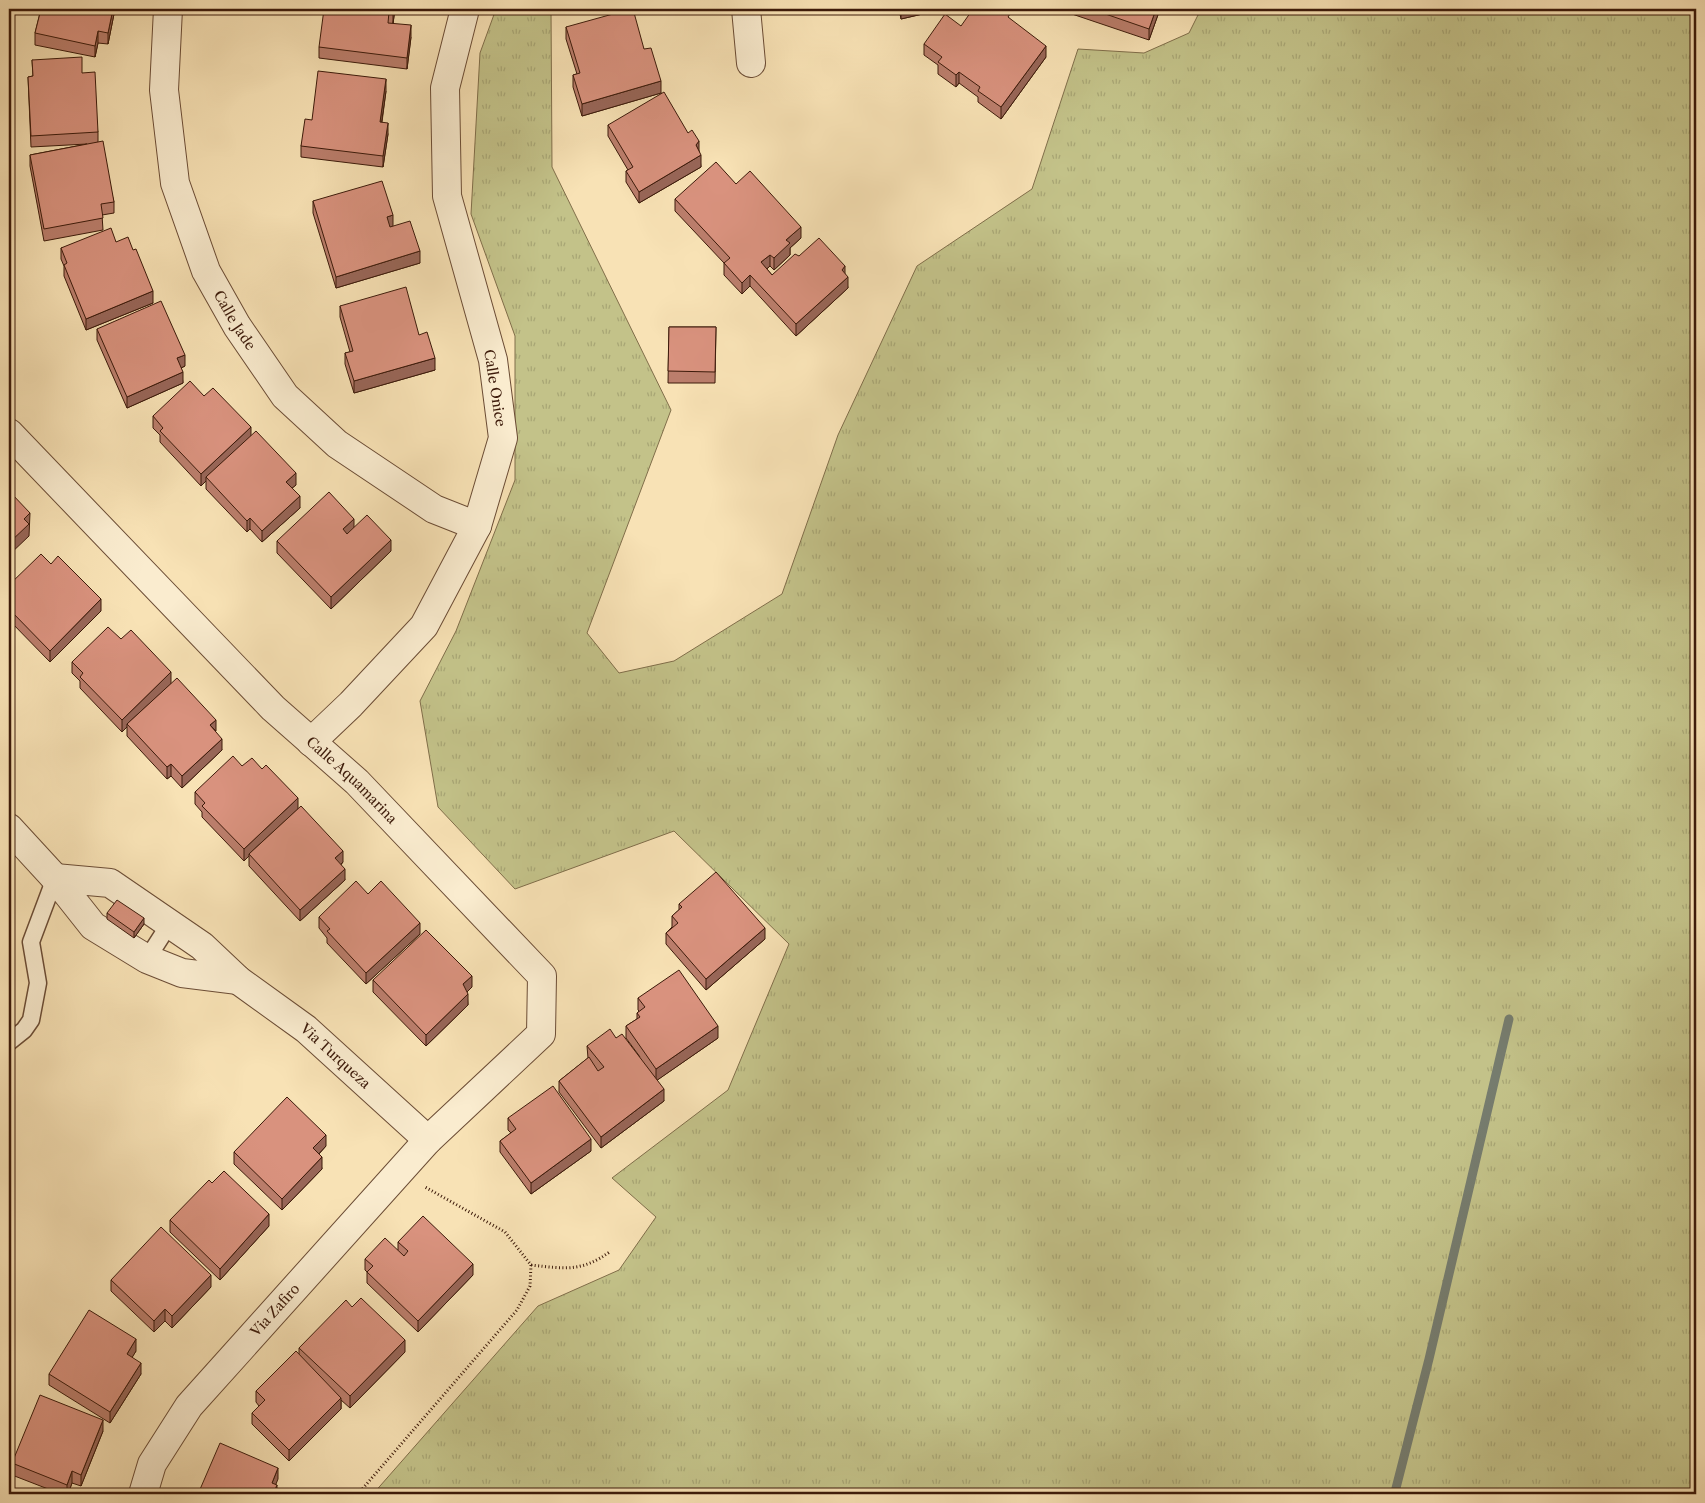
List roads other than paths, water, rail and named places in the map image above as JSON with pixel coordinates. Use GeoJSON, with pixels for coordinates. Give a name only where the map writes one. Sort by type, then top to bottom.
{"type":"FeatureCollection","features":[{"type":"Feature","properties":{"kind":"street","name":"Calle Jade"},"geometry":{"type":"LineString","coordinates":[[168,9],[164,90],[175,183],[206,271],[237,326],[285,396],[337,444],[434,509],[477,526]]}},
{"type":"Feature","properties":{"kind":"street","name":"Calle Onice"},"geometry":{"type":"LineString","coordinates":[[311,742],[351,704],[424,626],[477,526],[503,438],[493,360],[447,196],[445,88],[466,9]]}},
{"type":"Feature","properties":{"kind":"street"},"geometry":{"type":"LineString","coordinates":[[746,9],[751,63]]}},
{"type":"Feature","properties":{"kind":"street","name":"Calle Aquamarina"},"geometry":{"type":"LineString","coordinates":[[9,433],[273,708],[357,782],[542,976],[541,1034],[428,1140]]}},
{"type":"Feature","properties":{"kind":"street","name":"Via Turqueza"},"geometry":{"type":"LineString","coordinates":[[9,828],[55,878],[93,926],[147,959],[182,973],[238,980]]}},
{"type":"Feature","properties":{"kind":"street","name":"Via Turqueza"},"geometry":{"type":"LineString","coordinates":[[55,878],[110,883],[170,923],[202,946],[238,980],[306,1029],[428,1140]]}},
{"type":"Feature","properties":{"kind":"street","name":"Via Zafiro"},"geometry":{"type":"LineString","coordinates":[[143,1494],[152,1464],[189,1406],[428,1140]]}},
{"type":"Feature","properties":{"kind":"lane"},"geometry":{"type":"LineString","coordinates":[[9,1042],[24,1030],[31,1020],[35,1006],[38,984],[31,942],[55,878]]}},
{"type":"Feature","properties":{"kind":"lane"},"geometry":{"type":"LineString","coordinates":[[147,959],[170,923]]}},
{"type":"Feature","properties":{"kind":"waterway"},"geometry":{"type":"LineString","coordinates":[[1397,1494],[1395,1492],[1429,1359],[1509,1019]]}}]}
